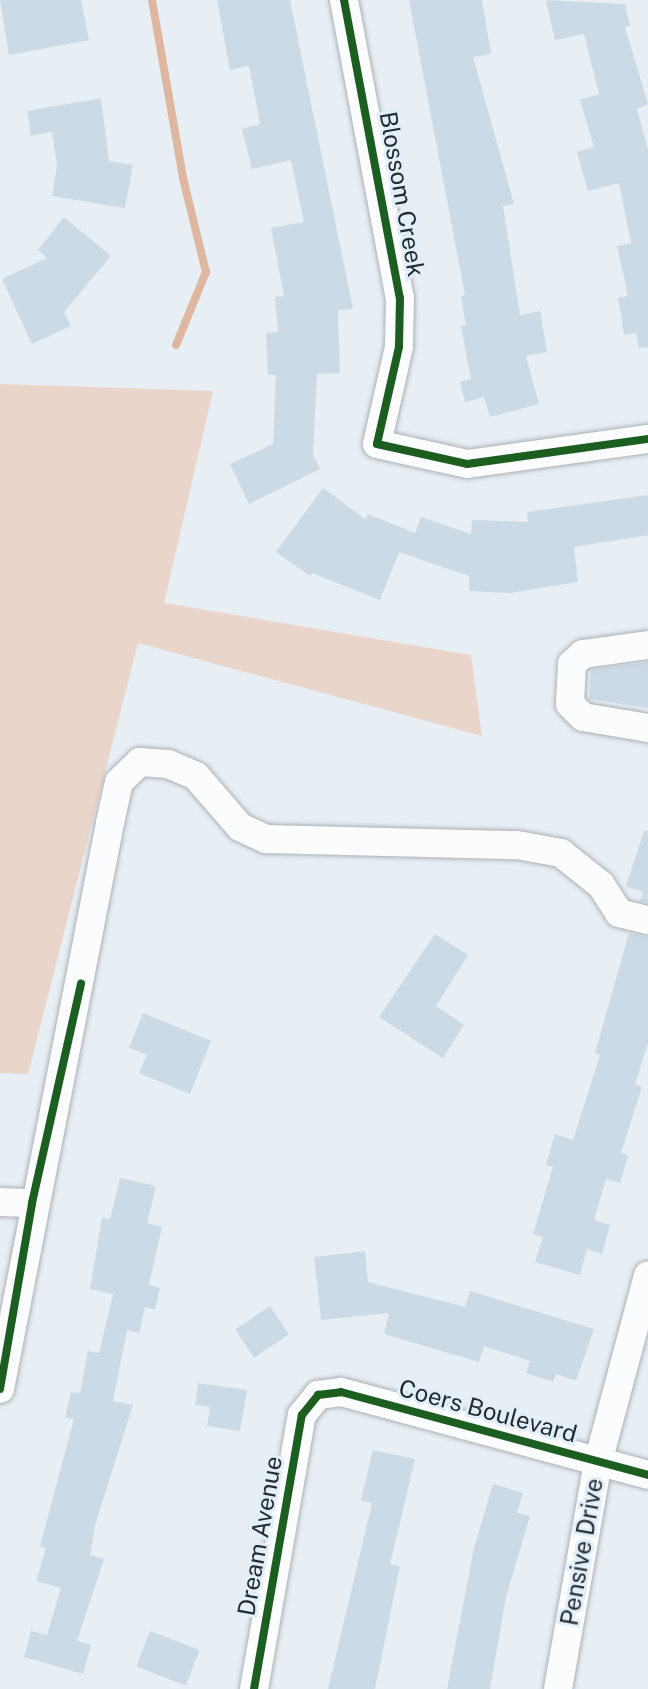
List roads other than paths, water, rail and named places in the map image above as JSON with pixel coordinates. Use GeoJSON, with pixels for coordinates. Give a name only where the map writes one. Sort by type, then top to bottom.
{"type":"FeatureCollection","features":[{"type":"Feature","properties":{"kind":"street","name":"Blossom Creek"},"geometry":{"type":"LineString","coordinates":[[344,0],[400,298],[399,347],[377,444],[467,464],[648,439]]}},
{"type":"Feature","properties":{"kind":"street"},"geometry":{"type":"LineString","coordinates":[[648,645],[583,654],[572,664],[570,704],[583,717],[648,728]]}},
{"type":"Feature","properties":{"kind":"street"},"geometry":{"type":"LineString","coordinates":[[0,1389],[32,1203],[81,983],[119,782],[140,762],[168,764],[196,776],[240,827],[266,839],[517,845],[561,853],[601,885],[619,913],[648,920]]}},
{"type":"Feature","properties":{"kind":"street"},"geometry":{"type":"LineString","coordinates":[[0,1202],[32,1203]]}},
{"type":"Feature","properties":{"kind":"street","name":"Pensive Drive"},"geometry":{"type":"LineString","coordinates":[[558,1689],[598,1462],[648,1276]]}},
{"type":"Feature","properties":{"kind":"street","name":"Coers Boulevard"},"geometry":{"type":"LineString","coordinates":[[318,1395],[341,1392],[648,1475]]}},
{"type":"Feature","properties":{"kind":"street","name":"Dream Avenue"},"geometry":{"type":"LineString","coordinates":[[254,1689],[302,1415],[318,1395]]}},
{"type":"Feature","properties":{"kind":"waterway"},"geometry":{"type":"LineString","coordinates":[[152,0],[183,178],[206,272],[176,345]]}}]}
